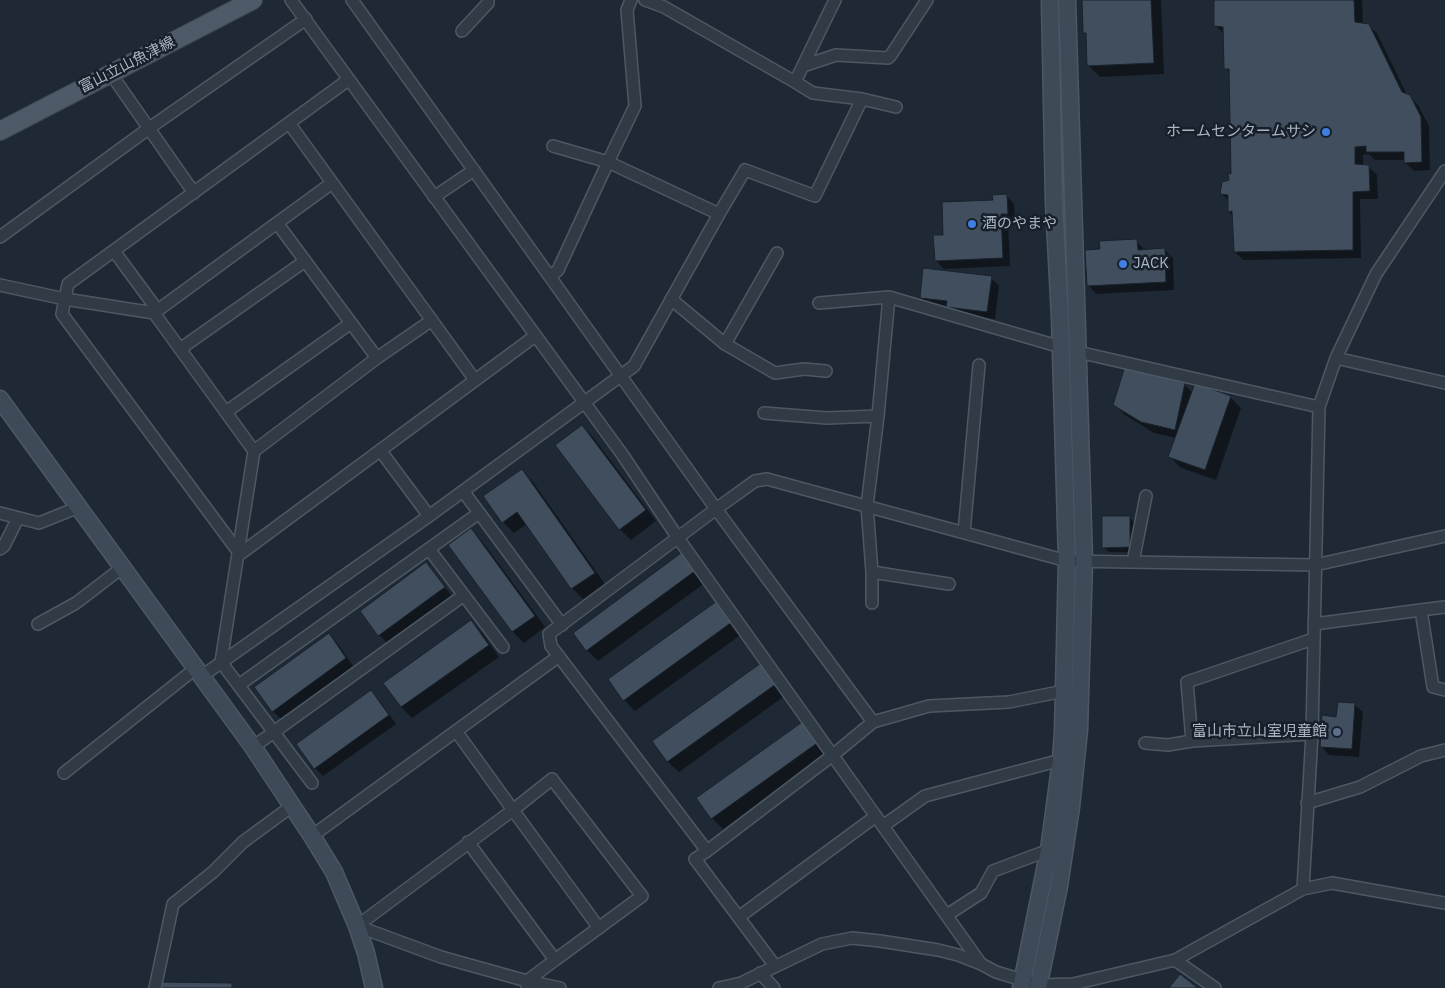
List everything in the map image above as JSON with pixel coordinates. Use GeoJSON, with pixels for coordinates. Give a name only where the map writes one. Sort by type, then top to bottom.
{"type":"FeatureCollection","features":[{"type":"Feature","properties":{"kind":"main road","name":"富山立山魚津線"},"geometry":{"type":"LineString","coordinates":[[0,131],[253,0]]}},
{"type":"Feature","properties":{"kind":"street"},"geometry":{"type":"LineString","coordinates":[[291,0],[622,454],[678,538],[982,964]]}},
{"type":"Feature","properties":{"kind":"street"},"geometry":{"type":"LineString","coordinates":[[352,0],[716,509],[873,722]]}},
{"type":"Feature","properties":{"kind":"street"},"geometry":{"type":"LineString","coordinates":[[462,31],[488,3],[488,0]]}},
{"type":"Feature","properties":{"kind":"street"},"geometry":{"type":"LineString","coordinates":[[550,277],[558,270],[635,106],[626,10],[630,0]]}},
{"type":"Feature","properties":{"kind":"street"},"geometry":{"type":"LineString","coordinates":[[645,0],[664,7],[813,93],[862,99],[896,107]]}},
{"type":"Feature","properties":{"kind":"street"},"geometry":{"type":"LineString","coordinates":[[795,82],[835,0]]}},
{"type":"Feature","properties":{"kind":"street"},"geometry":{"type":"LineString","coordinates":[[802,66],[836,55],[888,58],[927,0]]}},
{"type":"Feature","properties":{"kind":"street"},"geometry":{"type":"LineString","coordinates":[[1030,985],[1061,760],[1067,561],[1061,347],[1054,203],[1050,0]]}},
{"type":"Feature","properties":{"kind":"street"},"geometry":{"type":"LineString","coordinates":[[1030,985],[1059,886],[1072,807],[1079,730],[1084,562],[1067,0]]}},
{"type":"Feature","properties":{"kind":"street"},"geometry":{"type":"LineString","coordinates":[[0,237],[148,129],[306,19]]}},
{"type":"Feature","properties":{"kind":"street"},"geometry":{"type":"LineString","coordinates":[[111,74],[194,193]]}},
{"type":"Feature","properties":{"kind":"street"},"geometry":{"type":"LineString","coordinates":[[240,554],[62,314],[68,284],[348,80]]}},
{"type":"Feature","properties":{"kind":"street"},"geometry":{"type":"LineString","coordinates":[[64,773],[199,672],[221,662],[429,516],[634,366],[745,170],[815,196],[862,99]]}},
{"type":"Feature","properties":{"kind":"street"},"geometry":{"type":"LineString","coordinates":[[289,123],[475,380]]}},
{"type":"Feature","properties":{"kind":"street"},"geometry":{"type":"LineString","coordinates":[[552,146],[608,162],[719,214]]}},
{"type":"Feature","properties":{"kind":"street"},"geometry":{"type":"LineString","coordinates":[[434,197],[474,170]]}},
{"type":"Feature","properties":{"kind":"street"},"geometry":{"type":"LineString","coordinates":[[1303,889],[1312,734],[1320,407],[1336,358],[1376,274],[1445,171]]}},
{"type":"Feature","properties":{"kind":"street"},"geometry":{"type":"LineString","coordinates":[[0,285],[65,299],[154,313],[332,183]]}},
{"type":"Feature","properties":{"kind":"street"},"geometry":{"type":"LineString","coordinates":[[277,223],[377,358]]}},
{"type":"Feature","properties":{"kind":"street"},"geometry":{"type":"LineString","coordinates":[[114,251],[153,304],[154,313],[254,451],[240,554],[221,662],[312,783]]}},
{"type":"Feature","properties":{"kind":"street"},"geometry":{"type":"LineString","coordinates":[[725,344],[777,254]]}},
{"type":"Feature","properties":{"kind":"street"},"geometry":{"type":"LineString","coordinates":[[180,349],[305,261]]}},
{"type":"Feature","properties":{"kind":"street"},"geometry":{"type":"LineString","coordinates":[[819,303],[889,297],[1061,347]]}},
{"type":"Feature","properties":{"kind":"street"},"geometry":{"type":"LineString","coordinates":[[872,603],[872,572],[867,506],[878,416],[889,297]]}},
{"type":"Feature","properties":{"kind":"street"},"geometry":{"type":"LineString","coordinates":[[671,299],[725,344],[775,373],[804,369],[826,371]]}},
{"type":"Feature","properties":{"kind":"street"},"geometry":{"type":"LineString","coordinates":[[254,451],[377,358],[432,320]]}},
{"type":"Feature","properties":{"kind":"street"},"geometry":{"type":"LineString","coordinates":[[226,412],[351,323]]}},
{"type":"Feature","properties":{"kind":"street"},"geometry":{"type":"LineString","coordinates":[[240,554],[535,336]]}},
{"type":"Feature","properties":{"kind":"street"},"geometry":{"type":"LineString","coordinates":[[1078,352],[1320,407]]}},
{"type":"Feature","properties":{"kind":"street"},"geometry":{"type":"LineString","coordinates":[[1336,358],[1445,383]]}},
{"type":"Feature","properties":{"kind":"street"},"geometry":{"type":"LineString","coordinates":[[964,533],[979,365]]}},
{"type":"Feature","properties":{"kind":"street"},"geometry":{"type":"LineString","coordinates":[[0,399],[253,747],[312,836],[334,872],[357,926],[366,953],[374,988]]}},
{"type":"Feature","properties":{"kind":"street"},"geometry":{"type":"LineString","coordinates":[[764,413],[827,418],[878,416]]}},
{"type":"Feature","properties":{"kind":"street"},"geometry":{"type":"LineString","coordinates":[[380,450],[429,516]]}},
{"type":"Feature","properties":{"kind":"street"},"geometry":{"type":"LineString","coordinates":[[707,851],[551,646],[549,634],[755,482],[768,479],[1067,561],[1315,565],[1445,536]]}},
{"type":"Feature","properties":{"kind":"street"},"geometry":{"type":"LineString","coordinates":[[463,491],[562,626]]}},
{"type":"Feature","properties":{"kind":"street"},"geometry":{"type":"LineString","coordinates":[[1133,562],[1146,496]]}},
{"type":"Feature","properties":{"kind":"street"},"geometry":{"type":"LineString","coordinates":[[0,513],[39,523],[79,507]]}},
{"type":"Feature","properties":{"kind":"street"},"geometry":{"type":"LineString","coordinates":[[240,685],[479,514]]}},
{"type":"Feature","properties":{"kind":"street"},"geometry":{"type":"LineString","coordinates":[[0,549],[4,546],[18,518]]}},
{"type":"Feature","properties":{"kind":"street"},"geometry":{"type":"LineString","coordinates":[[429,549],[503,647]]}},
{"type":"Feature","properties":{"kind":"street"},"geometry":{"type":"LineString","coordinates":[[38,624],[76,603],[123,568]]}},
{"type":"Feature","properties":{"kind":"street"},"geometry":{"type":"LineString","coordinates":[[872,572],[949,584]]}},
{"type":"Feature","properties":{"kind":"street"},"geometry":{"type":"LineString","coordinates":[[253,747],[274,730],[464,595]]}},
{"type":"Feature","properties":{"kind":"street"},"geometry":{"type":"LineString","coordinates":[[1314,624],[1445,607]]}},
{"type":"Feature","properties":{"kind":"street"},"geometry":{"type":"LineString","coordinates":[[1421,610],[1433,687],[1445,690]]}},
{"type":"Feature","properties":{"kind":"street"},"geometry":{"type":"LineString","coordinates":[[1192,741],[1187,682],[1314,638]]}},
{"type":"Feature","properties":{"kind":"street"},"geometry":{"type":"LineString","coordinates":[[312,836],[559,656]]}},
{"type":"Feature","properties":{"kind":"street"},"geometry":{"type":"LineString","coordinates":[[775,966],[695,859],[833,755],[873,722],[929,706],[1009,702],[1064,691]]}},
{"type":"Feature","properties":{"kind":"street"},"geometry":{"type":"LineString","coordinates":[[456,731],[599,928]]}},
{"type":"Feature","properties":{"kind":"street"},"geometry":{"type":"LineString","coordinates":[[1145,743],[1168,745],[1192,741],[1312,734]]}},
{"type":"Feature","properties":{"kind":"street"},"geometry":{"type":"LineString","coordinates":[[1307,803],[1360,788],[1421,756],[1445,750]]}},
{"type":"Feature","properties":{"kind":"street"},"geometry":{"type":"LineString","coordinates":[[883,826],[925,796],[1061,760]]}},
{"type":"Feature","properties":{"kind":"street"},"geometry":{"type":"LineString","coordinates":[[357,926],[552,779],[642,896],[555,960],[527,984]]}},
{"type":"Feature","properties":{"kind":"street"},"geometry":{"type":"LineString","coordinates":[[155,988],[173,904],[213,872],[244,842],[292,806]]}},
{"type":"Feature","properties":{"kind":"street"},"geometry":{"type":"LineString","coordinates":[[739,917],[876,816]]}},
{"type":"Feature","properties":{"kind":"street"},"geometry":{"type":"LineString","coordinates":[[468,842],[555,960]]}},
{"type":"Feature","properties":{"kind":"street"},"geometry":{"type":"LineString","coordinates":[[947,915],[981,894],[992,871],[1048,850]]}},
{"type":"Feature","properties":{"kind":"street"},"geometry":{"type":"LineString","coordinates":[[719,988],[741,982],[822,944],[852,938],[938,950],[958,955],[1030,985],[1073,984],[1175,960],[1303,889],[1332,883],[1445,904]]}},
{"type":"Feature","properties":{"kind":"street"},"geometry":{"type":"LineString","coordinates":[[357,926],[441,957],[527,984],[560,988]]}},
{"type":"Feature","properties":{"kind":"street"},"geometry":{"type":"LineString","coordinates":[[1175,960],[1215,988]]}},
{"type":"Feature","properties":{"kind":"street"},"geometry":{"type":"LineString","coordinates":[[760,973],[774,988]]}},
{"type":"Feature","properties":{"kind":"building"},"geometry":{"type":"Polygon","coordinates":[[[1082,0],[1151,0],[1154,63],[1087,66],[1082,0]]]}},
{"type":"Feature","properties":{"kind":"building","name":"ホームセンタームサシ"},"geometry":{"type":"Polygon","coordinates":[[[1214,0],[1354,0],[1355,22],[1369,24],[1402,92],[1410,95],[1421,117],[1422,162],[1404,163],[1404,152],[1366,152],[1366,146],[1355,147],[1355,164],[1369,165],[1370,191],[1353,192],[1353,250],[1234,252],[1232,211],[1228,212],[1228,195],[1220,194],[1222,182],[1229,180],[1228,173],[1231,174],[1229,69],[1224,69],[1223,27],[1214,26],[1214,0]]]}},
{"type":"Feature","properties":{"kind":"building","name":"酒のやまや"},"geometry":{"type":"Polygon","coordinates":[[[1007,194],[1008,214],[1001,214],[1003,258],[935,261],[933,235],[943,235],[942,202],[993,200],[992,195],[1007,194]]]}},
{"type":"Feature","properties":{"kind":"building"},"geometry":{"type":"Polygon","coordinates":[[[1137,239],[1138,250],[1165,248],[1166,282],[1087,286],[1085,250],[1100,249],[1099,241],[1137,239]]]}},
{"type":"Feature","properties":{"kind":"building"},"geometry":{"type":"Polygon","coordinates":[[[923,268],[992,276],[987,312],[946,307],[947,301],[920,298],[923,268]]]}},
{"type":"Feature","properties":{"kind":"building"},"geometry":{"type":"Polygon","coordinates":[[[1125,366],[1185,383],[1175,430],[1141,422],[1113,405],[1125,366]]]}},
{"type":"Feature","properties":{"kind":"building"},"geometry":{"type":"Polygon","coordinates":[[[1195,383],[1231,396],[1205,470],[1168,457],[1195,383]]]}},
{"type":"Feature","properties":{"kind":"building"},"geometry":{"type":"Polygon","coordinates":[[[582,425],[646,510],[619,530],[555,445],[582,425]]]}},
{"type":"Feature","properties":{"kind":"building"},"geometry":{"type":"Polygon","coordinates":[[[522,469],[595,573],[571,589],[517,512],[502,523],[483,496],[522,469]]]}},
{"type":"Feature","properties":{"kind":"building"},"geometry":{"type":"Polygon","coordinates":[[[1102,516],[1130,516],[1130,547],[1102,548],[1102,516]]]}},
{"type":"Feature","properties":{"kind":"building"},"geometry":{"type":"Polygon","coordinates":[[[471,528],[535,616],[512,632],[448,545],[471,528]]]}},
{"type":"Feature","properties":{"kind":"building"},"geometry":{"type":"Polygon","coordinates":[[[681,553],[695,571],[586,651],[573,633],[681,553]]]}},
{"type":"Feature","properties":{"kind":"building"},"geometry":{"type":"Polygon","coordinates":[[[426,562],[445,587],[378,636],[360,611],[426,562]]]}},
{"type":"Feature","properties":{"kind":"building"},"geometry":{"type":"Polygon","coordinates":[[[717,601],[732,622],[623,701],[608,679],[717,601]]]}},
{"type":"Feature","properties":{"kind":"building"},"geometry":{"type":"Polygon","coordinates":[[[471,620],[489,645],[401,707],[383,683],[471,620]]]}},
{"type":"Feature","properties":{"kind":"building"},"geometry":{"type":"Polygon","coordinates":[[[329,633],[346,658],[272,712],[254,687],[329,633]]]}},
{"type":"Feature","properties":{"kind":"building"},"geometry":{"type":"Polygon","coordinates":[[[761,663],[776,684],[667,762],[652,741],[761,663]]]}},
{"type":"Feature","properties":{"kind":"building"},"geometry":{"type":"Polygon","coordinates":[[[371,690],[389,715],[314,769],[296,744],[371,690]]]}},
{"type":"Feature","properties":{"kind":"building","name":"富山市立山室児童館"},"geometry":{"type":"Polygon","coordinates":[[[1338,702],[1355,703],[1352,749],[1320,747],[1322,715],[1336,717],[1338,702]]]}},
{"type":"Feature","properties":{"kind":"building"},"geometry":{"type":"Polygon","coordinates":[[[805,720],[820,741],[711,819],[696,798],[805,720]]]}},
{"type":"Feature","properties":{"kind":"building"},"geometry":{"type":"Polygon","coordinates":[[[1180,974],[1198,988],[1169,988],[1180,974]]]}},
{"type":"Feature","properties":{"kind":"building"},"geometry":{"type":"Polygon","coordinates":[[[161,982],[232,983],[232,988],[161,988],[161,982]]]}},
{"type":"Feature","properties":{"kind":"place","name":"ホームセンタームサシ"},"geometry":{"type":"Point","coordinates":[1326,132]}},
{"type":"Feature","properties":{"kind":"place","name":"酒のやまや"},"geometry":{"type":"Point","coordinates":[972,224]}},
{"type":"Feature","properties":{"kind":"place","name":"JACK"},"geometry":{"type":"Point","coordinates":[1123,264]}},
{"type":"Feature","properties":{"kind":"place","name":"富山市立山室児童館"},"geometry":{"type":"Point","coordinates":[1337,732]}}]}
